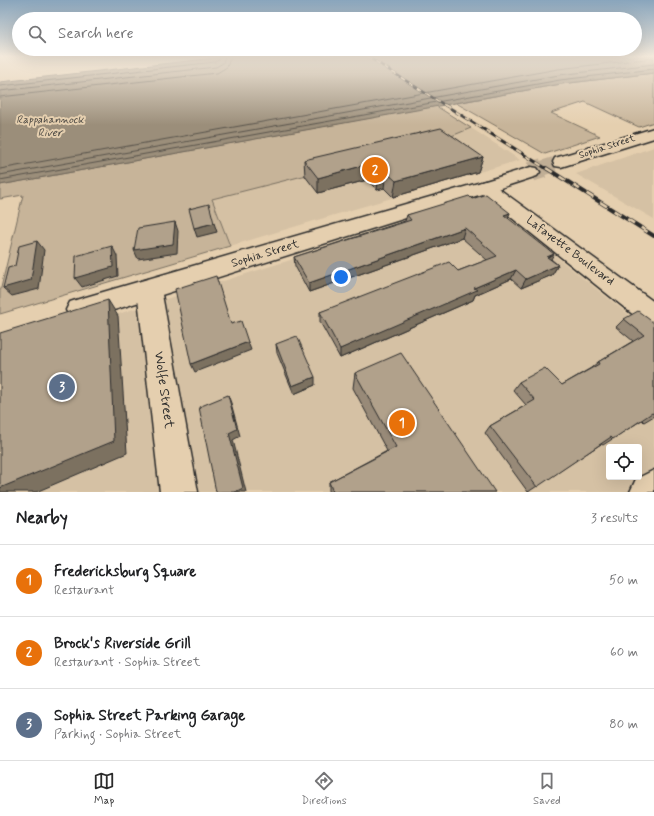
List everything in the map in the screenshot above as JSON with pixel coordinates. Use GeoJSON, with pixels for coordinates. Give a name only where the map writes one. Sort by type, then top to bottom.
{"type":"FeatureCollection","features":[{"type":"Feature","properties":{"kind":"main road","name":"Sophia Street"},"geometry":{"type":"LineString","coordinates":[[561,162],[654,133]]}},
{"type":"Feature","properties":{"kind":"main road","name":"Sophia Street"},"geometry":{"type":"LineString","coordinates":[[60,316],[531,172]]}},
{"type":"Feature","properties":{"kind":"main road","name":"Lafayette Boulevard"},"geometry":{"type":"LineString","coordinates":[[485,187],[654,316]]}},
{"type":"Feature","properties":{"kind":"main road","name":"Wolfe Street"},"geometry":{"type":"LineString","coordinates":[[149,289],[179,492]]}},
{"type":"Feature","properties":{"kind":"main road"},"geometry":{"type":"LineString","coordinates":[[649,492],[654,488]]}},
{"type":"Feature","properties":{"kind":"shaded area"},"geometry":{"type":"Polygon","coordinates":[[[604,79],[654,79],[654,122],[639,127],[585,102],[551,113],[600,136],[545,154],[456,103],[561,84],[604,79]]]}},
{"type":"Feature","properties":{"kind":"shaded area"},"geometry":{"type":"Polygon","coordinates":[[[436,106],[471,128],[437,142],[212,199],[230,246],[0,314],[0,292],[23,195],[0,199],[0,185],[436,106]]]}},
{"type":"Feature","properties":{"kind":"shaded area"},"geometry":{"type":"Polygon","coordinates":[[[471,128],[520,160],[230,246],[211,199],[471,128]]]}},
{"type":"Feature","properties":{"kind":"shaded area"},"geometry":{"type":"Polygon","coordinates":[[[654,147],[654,219],[576,174],[654,147]]]}},
{"type":"Feature","properties":{"kind":"shaded area"},"geometry":{"type":"Polygon","coordinates":[[[479,201],[489,203],[654,335],[654,492],[0,492],[0,351],[479,201]]]}},
{"type":"Feature","properties":{"kind":"water","name":"Rappahannock River"},"geometry":{"type":"Polygon","coordinates":[[[27,79],[604,79],[561,84],[0,185],[0,82],[27,79]]]}},
{"type":"Feature","properties":{"kind":"building"},"geometry":{"type":"Polygon","coordinates":[[[441,128],[483,157],[396,181],[386,172],[379,174],[369,164],[318,178],[304,160],[441,128]]]}},
{"type":"Feature","properties":{"kind":"building"},"geometry":{"type":"Polygon","coordinates":[[[486,194],[510,213],[504,215],[554,254],[547,257],[558,265],[526,279],[516,270],[474,288],[477,290],[340,349],[320,312],[449,262],[458,271],[497,256],[465,228],[309,283],[294,257],[411,220],[407,215],[469,196],[472,199],[486,194]]]}},
{"type":"Feature","properties":{"kind":"building"},"geometry":{"type":"Polygon","coordinates":[[[209,204],[214,223],[194,228],[189,209],[209,204]]]}},
{"type":"Feature","properties":{"kind":"building"},"geometry":{"type":"Polygon","coordinates":[[[175,222],[173,244],[134,250],[138,228],[175,222]]]}},
{"type":"Feature","properties":{"kind":"building"},"geometry":{"type":"Polygon","coordinates":[[[37,241],[31,280],[3,288],[8,268],[15,266],[19,246],[37,241]]]}},
{"type":"Feature","properties":{"kind":"building"},"geometry":{"type":"Polygon","coordinates":[[[112,246],[113,267],[75,278],[76,256],[112,246]]]}},
{"type":"Feature","properties":{"kind":"building"},"geometry":{"type":"Polygon","coordinates":[[[216,276],[231,324],[241,321],[248,342],[191,364],[175,289],[216,276]]]}},
{"type":"Feature","properties":{"kind":"building"},"geometry":{"type":"Polygon","coordinates":[[[108,300],[114,441],[0,488],[0,333],[108,300]]]}},
{"type":"Feature","properties":{"kind":"building"},"geometry":{"type":"Polygon","coordinates":[[[638,311],[654,323],[654,414],[652,413],[613,439],[611,437],[537,487],[490,426],[535,400],[519,382],[545,368],[562,385],[599,364],[598,362],[644,335],[624,319],[638,311]]]}},
{"type":"Feature","properties":{"kind":"building"},"geometry":{"type":"Polygon","coordinates":[[[297,336],[315,377],[292,386],[276,344],[297,336]]]}},
{"type":"Feature","properties":{"kind":"building"},"geometry":{"type":"Polygon","coordinates":[[[401,353],[495,492],[333,492],[329,482],[396,447],[355,373],[401,353]]]}},
{"type":"Feature","properties":{"kind":"building"},"geometry":{"type":"Polygon","coordinates":[[[228,395],[237,429],[229,433],[243,488],[235,492],[216,492],[199,407],[228,395]]]}},
{"type":"Feature","properties":{"kind":"tunnel"},"geometry":{"type":"LineString","coordinates":[[531,172],[561,162]]}},
{"type":"Feature","properties":{"kind":"railway"},"geometry":{"type":"LineString","coordinates":[[403,79],[446,106]]}},
{"type":"Feature","properties":{"kind":"railway"},"geometry":{"type":"LineString","coordinates":[[445,105],[547,169]]}},
{"type":"Feature","properties":{"kind":"railway"},"geometry":{"type":"LineString","coordinates":[[546,168],[654,236]]}},
{"type":"Feature","properties":{"kind":"place","name":"Brock's Riverside Grill"},"geometry":{"type":"Point","coordinates":[375,170]}},
{"type":"Feature","properties":{"kind":"place","name":"Sophia Street Parking Garage"},"geometry":{"type":"Point","coordinates":[62,387]}},
{"type":"Feature","properties":{"kind":"place","name":"Fredericksburg Square"},"geometry":{"type":"Point","coordinates":[402,423]}}]}
